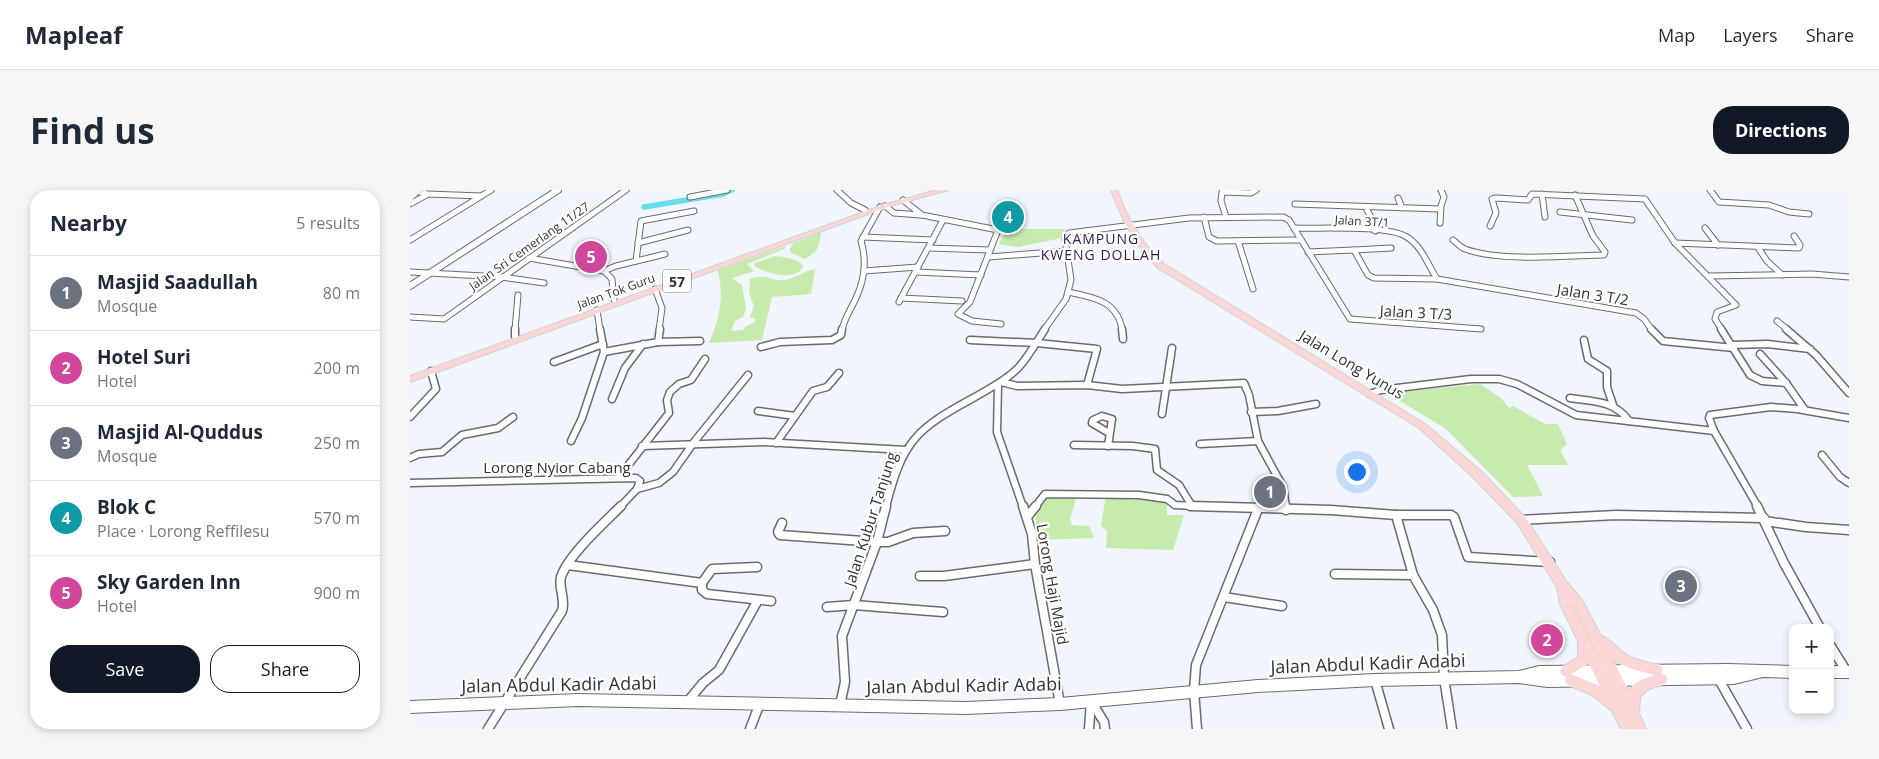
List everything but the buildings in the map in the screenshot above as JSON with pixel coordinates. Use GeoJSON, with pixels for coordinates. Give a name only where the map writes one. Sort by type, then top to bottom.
{"type":"FeatureCollection","features":[{"type":"Feature","properties":{"kind":"main road","name":"Jalan Tok Guru"},"geometry":{"type":"LineString","coordinates":[[410,374],[896,198],[929,190]]}},
{"type":"Feature","properties":{"kind":"main road","name":"Jalan Tok Guru"},"geometry":{"type":"LineString","coordinates":[[410,378],[882,207],[945,190]]}},
{"type":"Feature","properties":{"kind":"main road","name":"Jalan Long Yunus"},"geometry":{"type":"LineString","coordinates":[[1114,190],[1127,224],[1144,250],[1176,276],[1409,417],[1436,437],[1503,499],[1522,520],[1550,562],[1562,584],[1566,604],[1584,627],[1628,715],[1639,729]]}},
{"type":"Feature","properties":{"kind":"main road"},"geometry":{"type":"LineString","coordinates":[[1584,627],[1615,656],[1659,675]]}},
{"type":"Feature","properties":{"kind":"main road"},"geometry":{"type":"LineString","coordinates":[[1584,627],[1585,654],[1580,664],[1568,676],[1597,691],[1628,715],[1633,694],[1659,675]]}},
{"type":"Feature","properties":{"kind":"main road","name":"Jalan Abdul Kadir Adabi"},"geometry":{"type":"LineString","coordinates":[[1659,675],[1728,670],[1789,672]]}},
{"type":"Feature","properties":{"kind":"main road","name":"Jalan Abdul Kadir Adabi"},"geometry":{"type":"LineString","coordinates":[[410,707],[503,706],[578,700],[966,708],[1060,704],[1194,691],[1375,680],[1518,677],[1546,681],[1568,676],[1609,675],[1734,678],[1761,672]]}},
{"type":"Feature","properties":{"kind":"main road"},"geometry":{"type":"LineString","coordinates":[[1834,672],[1848,672]]}},
{"type":"Feature","properties":{"kind":"main road","name":"Jalan Long Yunus"},"geometry":{"type":"LineString","coordinates":[[1628,715],[1628,729]]}},
{"type":"Feature","properties":{"kind":"street"},"geometry":{"type":"LineString","coordinates":[[410,240],[491,190]]}},
{"type":"Feature","properties":{"kind":"street","name":"Jalan Sri Cemerlang 11/27"},"geometry":{"type":"LineString","coordinates":[[410,317],[444,319],[626,190]]}},
{"type":"Feature","properties":{"kind":"street"},"geometry":{"type":"LineString","coordinates":[[690,197],[727,190]]}},
{"type":"Feature","properties":{"kind":"street"},"geometry":{"type":"LineString","coordinates":[[837,190],[851,203],[864,210]]}},
{"type":"Feature","properties":{"kind":"street"},"geometry":{"type":"LineString","coordinates":[[1226,217],[1221,200],[1222,192],[1250,193],[1256,190]]}},
{"type":"Feature","properties":{"kind":"street"},"geometry":{"type":"LineString","coordinates":[[1440,223],[1440,209],[1444,197],[1442,190]]}},
{"type":"Feature","properties":{"kind":"street"},"geometry":{"type":"LineString","coordinates":[[1624,190],[1628,198]]}},
{"type":"Feature","properties":{"kind":"street"},"geometry":{"type":"LineString","coordinates":[[1710,190],[1719,202],[1769,205],[1789,212],[1809,214]]}},
{"type":"Feature","properties":{"kind":"street"},"geometry":{"type":"LineString","coordinates":[[410,286],[556,191]]}},
{"type":"Feature","properties":{"kind":"street"},"geometry":{"type":"LineString","coordinates":[[410,192],[424,192],[426,195]]}},
{"type":"Feature","properties":{"kind":"street"},"geometry":{"type":"LineString","coordinates":[[410,204],[426,195],[457,194],[481,196]]}},
{"type":"Feature","properties":{"kind":"street"},"geometry":{"type":"LineString","coordinates":[[1490,226],[1496,216],[1493,198],[1528,200],[1530,194],[1644,198],[1675,243],[1710,276],[1736,305],[1717,312],[1715,319],[1750,375],[1756,380],[1786,383]]}},
{"type":"Feature","properties":{"kind":"street"},"geometry":{"type":"LineString","coordinates":[[1542,194],[1545,216]]}},
{"type":"Feature","properties":{"kind":"street"},"geometry":{"type":"LineString","coordinates":[[1453,240],[1464,249],[1492,254],[1531,257],[1604,255],[1575,195]]}},
{"type":"Feature","properties":{"kind":"street"},"geometry":{"type":"LineString","coordinates":[[1398,198],[1402,208]]}},
{"type":"Feature","properties":{"kind":"street"},"geometry":{"type":"LineString","coordinates":[[903,200],[922,215]]}},
{"type":"Feature","properties":{"kind":"street"},"geometry":{"type":"LineString","coordinates":[[1296,204],[1440,209]]}},
{"type":"Feature","properties":{"kind":"street"},"geometry":{"type":"LineString","coordinates":[[761,347],[780,342],[837,339],[857,296],[864,270],[866,258],[861,243],[863,237],[882,207],[894,213],[922,215],[997,229],[998,231],[970,302],[959,312],[959,315],[972,321],[1001,324]]}},
{"type":"Feature","properties":{"kind":"street"},"geometry":{"type":"LineString","coordinates":[[1368,208],[1367,210],[1376,226],[1375,231]]}},
{"type":"Feature","properties":{"kind":"street"},"geometry":{"type":"LineString","coordinates":[[636,261],[640,222],[642,220],[694,211]]}},
{"type":"Feature","properties":{"kind":"street"},"geometry":{"type":"LineString","coordinates":[[1560,212],[1632,220]]}},
{"type":"Feature","properties":{"kind":"street"},"geometry":{"type":"LineString","coordinates":[[1127,224],[1204,217],[1283,216],[1289,220],[1308,252],[1391,248]]}},
{"type":"Feature","properties":{"kind":"street"},"geometry":{"type":"LineString","coordinates":[[1204,217],[1210,239],[1217,241],[1300,240]]}},
{"type":"Feature","properties":{"kind":"street"},"geometry":{"type":"LineString","coordinates":[[943,220],[900,300],[962,301]]}},
{"type":"Feature","properties":{"kind":"street","name":"Jalan Kubur Tanjung"},"geometry":{"type":"LineString","coordinates":[[840,705],[845,682],[841,641],[877,542],[893,479],[905,450],[918,434],[936,418],[999,383],[1019,367],[1054,318],[1068,292],[1071,280],[1065,238],[1069,233],[1127,224]]}},
{"type":"Feature","properties":{"kind":"street","name":"Jalan 3T/1"},"geometry":{"type":"LineString","coordinates":[[1294,228],[1397,233],[1408,238],[1416,246],[1437,279]]}},
{"type":"Feature","properties":{"kind":"street"},"geometry":{"type":"LineString","coordinates":[[1705,228],[1718,245]]}},
{"type":"Feature","properties":{"kind":"street"},"geometry":{"type":"LineString","coordinates":[[638,243],[688,230]]}},
{"type":"Feature","properties":{"kind":"street"},"geometry":{"type":"LineString","coordinates":[[1675,243],[1759,249],[1799,248],[1800,245],[1794,236]]}},
{"type":"Feature","properties":{"kind":"street"},"geometry":{"type":"LineString","coordinates":[[863,237],[932,240]]}},
{"type":"Feature","properties":{"kind":"street"},"geometry":{"type":"LineString","coordinates":[[1238,241],[1253,289]]}},
{"type":"Feature","properties":{"kind":"street"},"geometry":{"type":"LineString","coordinates":[[929,248],[1012,256],[1067,251]]}},
{"type":"Feature","properties":{"kind":"street"},"geometry":{"type":"LineString","coordinates":[[1759,249],[1767,261],[1782,275]]}},
{"type":"Feature","properties":{"kind":"street","name":"Jalan 3 T/2"},"geometry":{"type":"LineString","coordinates":[[1354,250],[1371,277],[1437,279],[1636,313],[1646,319],[1659,340],[1733,347],[1768,344],[1810,349]]}},
{"type":"Feature","properties":{"kind":"street","name":"Jalan 3 T/3"},"geometry":{"type":"LineString","coordinates":[[1308,252],[1350,320],[1481,329]]}},
{"type":"Feature","properties":{"kind":"street"},"geometry":{"type":"LineString","coordinates":[[529,258],[604,271],[665,254]]}},
{"type":"Feature","properties":{"kind":"street"},"geometry":{"type":"LineString","coordinates":[[864,270],[917,270],[981,275]]}},
{"type":"Feature","properties":{"kind":"street"},"geometry":{"type":"LineString","coordinates":[[604,271],[612,279],[614,300]]}},
{"type":"Feature","properties":{"kind":"street"},"geometry":{"type":"LineString","coordinates":[[410,272],[502,277],[544,283]]}},
{"type":"Feature","properties":{"kind":"street"},"geometry":{"type":"LineString","coordinates":[[1710,276],[1812,274],[1849,277]]}},
{"type":"Feature","properties":{"kind":"street"},"geometry":{"type":"LineString","coordinates":[[655,289],[662,308],[658,342]]}},
{"type":"Feature","properties":{"kind":"street"},"geometry":{"type":"LineString","coordinates":[[1068,292],[1098,299],[1111,306],[1118,313],[1123,339]]}},
{"type":"Feature","properties":{"kind":"street"},"geometry":{"type":"LineString","coordinates":[[515,336],[518,295]]}},
{"type":"Feature","properties":{"kind":"street"},"geometry":{"type":"LineString","coordinates":[[572,441],[582,418],[604,352],[597,310]]}},
{"type":"Feature","properties":{"kind":"street"},"geometry":{"type":"LineString","coordinates":[[1777,321],[1810,349],[1849,393]]}},
{"type":"Feature","properties":{"kind":"street"},"geometry":{"type":"LineString","coordinates":[[970,340],[1036,343],[1097,349],[1087,385]]}},
{"type":"Feature","properties":{"kind":"street"},"geometry":{"type":"LineString","coordinates":[[1584,340],[1588,358],[1606,371],[1612,405]]}},
{"type":"Feature","properties":{"kind":"street"},"geometry":{"type":"LineString","coordinates":[[604,352],[658,342],[700,341]]}},
{"type":"Feature","properties":{"kind":"street"},"geometry":{"type":"LineString","coordinates":[[554,362],[603,344]]}},
{"type":"Feature","properties":{"kind":"street"},"geometry":{"type":"LineString","coordinates":[[612,399],[625,368],[642,344]]}},
{"type":"Feature","properties":{"kind":"street"},"geometry":{"type":"LineString","coordinates":[[1162,414],[1172,348]]}},
{"type":"Feature","properties":{"kind":"street"},"geometry":{"type":"LineString","coordinates":[[1760,354],[1786,383],[1805,410]]}},
{"type":"Feature","properties":{"kind":"street"},"geometry":{"type":"LineString","coordinates":[[619,477],[659,427],[668,412],[668,399],[676,384],[681,381],[691,380],[705,358]]}},
{"type":"Feature","properties":{"kind":"street"},"geometry":{"type":"LineString","coordinates":[[410,418],[436,389],[431,371]]}},
{"type":"Feature","properties":{"kind":"street"},"geometry":{"type":"LineString","coordinates":[[776,443],[813,391],[827,386],[839,373]]}},
{"type":"Feature","properties":{"kind":"street"},"geometry":{"type":"LineString","coordinates":[[637,489],[650,487],[667,478],[748,375]]}},
{"type":"Feature","properties":{"kind":"street"},"geometry":{"type":"LineString","coordinates":[[1370,394],[1378,390],[1471,379],[1499,379],[1517,384],[1576,415],[1714,432]]}},
{"type":"Feature","properties":{"kind":"street"},"geometry":{"type":"LineString","coordinates":[[999,383],[1017,386],[1087,385],[1122,390],[1241,382],[1246,387],[1258,441],[1283,487],[1286,510]]}},
{"type":"Feature","properties":{"kind":"street","name":"Lorong Haji Majid"},"geometry":{"type":"LineString","coordinates":[[999,383],[997,432],[1027,517],[1032,537],[1035,564],[1060,704]]}},
{"type":"Feature","properties":{"kind":"street"},"geometry":{"type":"LineString","coordinates":[[1570,398],[1612,405],[1622,411],[1629,421]]}},
{"type":"Feature","properties":{"kind":"street"},"geometry":{"type":"LineString","coordinates":[[1251,412],[1278,411],[1316,404]]}},
{"type":"Feature","properties":{"kind":"street"},"geometry":{"type":"LineString","coordinates":[[1818,624],[1784,563],[1764,519],[1714,432],[1709,418],[1710,415],[1764,407],[1805,410],[1849,418]]}},
{"type":"Feature","properties":{"kind":"street"},"geometry":{"type":"LineString","coordinates":[[758,411],[795,416]]}},
{"type":"Feature","properties":{"kind":"street"},"geometry":{"type":"LineString","coordinates":[[410,458],[419,454],[442,452],[462,435],[498,428],[513,417]]}},
{"type":"Feature","properties":{"kind":"street"},"geometry":{"type":"LineString","coordinates":[[1108,446],[1109,432]]}},
{"type":"Feature","properties":{"kind":"street"},"geometry":{"type":"LineString","coordinates":[[1200,444],[1258,441]]}},
{"type":"Feature","properties":{"kind":"street"},"geometry":{"type":"LineString","coordinates":[[642,446],[694,442],[776,443],[856,449],[905,450]]}},
{"type":"Feature","properties":{"kind":"street"},"geometry":{"type":"LineString","coordinates":[[1074,445],[1155,449],[1154,466],[1156,471],[1180,486],[1192,506]]}},
{"type":"Feature","properties":{"kind":"street"},"geometry":{"type":"LineString","coordinates":[[1822,455],[1840,478],[1849,483]]}},
{"type":"Feature","properties":{"kind":"street","name":"Lorong Nyior Cabang"},"geometry":{"type":"LineString","coordinates":[[410,483],[619,477],[636,478],[640,481],[637,489],[592,536],[568,566],[561,578],[564,606],[503,706]]}},
{"type":"Feature","properties":{"kind":"street"},"geometry":{"type":"LineString","coordinates":[[1027,517],[1042,496],[1047,494],[1139,495],[1167,499],[1175,505],[1192,506],[1452,516],[1466,555],[1470,557],[1550,562]]}},
{"type":"Feature","properties":{"kind":"street"},"geometry":{"type":"LineString","coordinates":[[1197,729],[1194,691],[1196,665],[1258,509]]}},
{"type":"Feature","properties":{"kind":"street"},"geometry":{"type":"LineString","coordinates":[[1396,515],[1413,575],[1432,610],[1442,635],[1444,678],[1452,729]]}},
{"type":"Feature","properties":{"kind":"street"},"geometry":{"type":"LineString","coordinates":[[1522,520],[1616,516],[1764,519],[1806,527],[1849,530]]}},
{"type":"Feature","properties":{"kind":"street"},"geometry":{"type":"LineString","coordinates":[[782,523],[778,532],[780,535],[877,542],[888,542],[913,533],[931,533],[945,530]]}},
{"type":"Feature","properties":{"kind":"street"},"geometry":{"type":"LineString","coordinates":[[920,576],[944,576],[1035,564]]}},
{"type":"Feature","properties":{"kind":"street"},"geometry":{"type":"LineString","coordinates":[[568,566],[702,583]]}},
{"type":"Feature","properties":{"kind":"street"},"geometry":{"type":"LineString","coordinates":[[757,567],[712,569],[702,583],[702,590],[707,594],[742,596],[772,601]]}},
{"type":"Feature","properties":{"kind":"street"},"geometry":{"type":"LineString","coordinates":[[1335,574],[1413,575]]}},
{"type":"Feature","properties":{"kind":"street"},"geometry":{"type":"LineString","coordinates":[[1224,596],[1282,606]]}},
{"type":"Feature","properties":{"kind":"street"},"geometry":{"type":"LineString","coordinates":[[688,701],[703,683],[717,673],[758,600]]}},
{"type":"Feature","properties":{"kind":"street"},"geometry":{"type":"LineString","coordinates":[[827,607],[854,605],[943,612]]}},
{"type":"Feature","properties":{"kind":"street"},"geometry":{"type":"LineString","coordinates":[[1834,651],[1848,672]]}},
{"type":"Feature","properties":{"kind":"street"},"geometry":{"type":"LineString","coordinates":[[1718,678],[1747,729]]}},
{"type":"Feature","properties":{"kind":"street"},"geometry":{"type":"LineString","coordinates":[[1375,680],[1390,729]]}},
{"type":"Feature","properties":{"kind":"street"},"geometry":{"type":"LineString","coordinates":[[1089,729],[1091,700]]}},
{"type":"Feature","properties":{"kind":"street"},"geometry":{"type":"LineString","coordinates":[[1091,700],[1104,722],[1105,729]]}},
{"type":"Feature","properties":{"kind":"street"},"geometry":{"type":"LineString","coordinates":[[750,729],[760,703]]}},
{"type":"Feature","properties":{"kind":"street"},"geometry":{"type":"LineString","coordinates":[[488,729],[503,706]]}},
{"type":"Feature","properties":{"kind":"green space"},"geometry":{"type":"Polygon","coordinates":[[[1007,229],[1065,229],[1062,238],[1018,247],[999,244],[1007,229]]]}},
{"type":"Feature","properties":{"kind":"green space"},"geometry":{"type":"Polygon","coordinates":[[[821,232],[818,248],[810,256],[805,259],[791,253],[792,244],[821,232]]]}},
{"type":"Feature","properties":{"kind":"green space"},"geometry":{"type":"Polygon","coordinates":[[[786,246],[784,249],[747,264],[754,271],[732,278],[742,285],[746,308],[743,317],[735,321],[731,331],[743,330],[755,322],[755,319],[750,317],[754,306],[749,293],[750,279],[761,276],[785,280],[815,269],[811,294],[772,297],[762,340],[709,343],[720,307],[721,289],[718,270],[786,246]]]}},
{"type":"Feature","properties":{"kind":"green space"},"geometry":{"type":"Polygon","coordinates":[[[775,256],[795,260],[802,264],[803,267],[799,272],[780,275],[754,266],[755,263],[775,256]]]}},
{"type":"Feature","properties":{"kind":"green space"},"geometry":{"type":"Polygon","coordinates":[[[1480,384],[1502,399],[1509,408],[1513,406],[1545,424],[1558,424],[1567,444],[1560,450],[1568,465],[1527,465],[1543,496],[1513,497],[1446,429],[1387,393],[1480,384]]]}},
{"type":"Feature","properties":{"kind":"green space"},"geometry":{"type":"Polygon","coordinates":[[[1053,495],[1077,495],[1070,519],[1072,525],[1089,526],[1094,538],[1039,540],[1036,510],[1041,500],[1046,496],[1053,495]]]}},
{"type":"Feature","properties":{"kind":"green space"},"geometry":{"type":"Polygon","coordinates":[[[1106,495],[1167,501],[1167,515],[1184,515],[1173,550],[1106,548],[1107,531],[1101,526],[1106,495]]]}},
{"type":"Feature","properties":{"kind":"waterway"},"geometry":{"type":"LineString","coordinates":[[644,207],[723,194],[732,190]]}},
{"type":"Feature","properties":{"kind":"place","name":"Blok C"},"geometry":{"type":"Point","coordinates":[1008,217]}},
{"type":"Feature","properties":{"kind":"place","name":"Sky Garden Inn"},"geometry":{"type":"Point","coordinates":[591,257]}},
{"type":"Feature","properties":{"kind":"place","name":"Masjid Saadullah"},"geometry":{"type":"Point","coordinates":[1270,492]}},
{"type":"Feature","properties":{"kind":"place","name":"Masjid Al-Quddus"},"geometry":{"type":"Point","coordinates":[1681,586]}},
{"type":"Feature","properties":{"kind":"place","name":"Hotel Suri"},"geometry":{"type":"Point","coordinates":[1547,640]}},
{"type":"Feature","properties":{"kind":"district","name":"KAMPUNG KWENG DOLLAH"},"geometry":{"type":"Point","coordinates":[1101,246]}}]}
